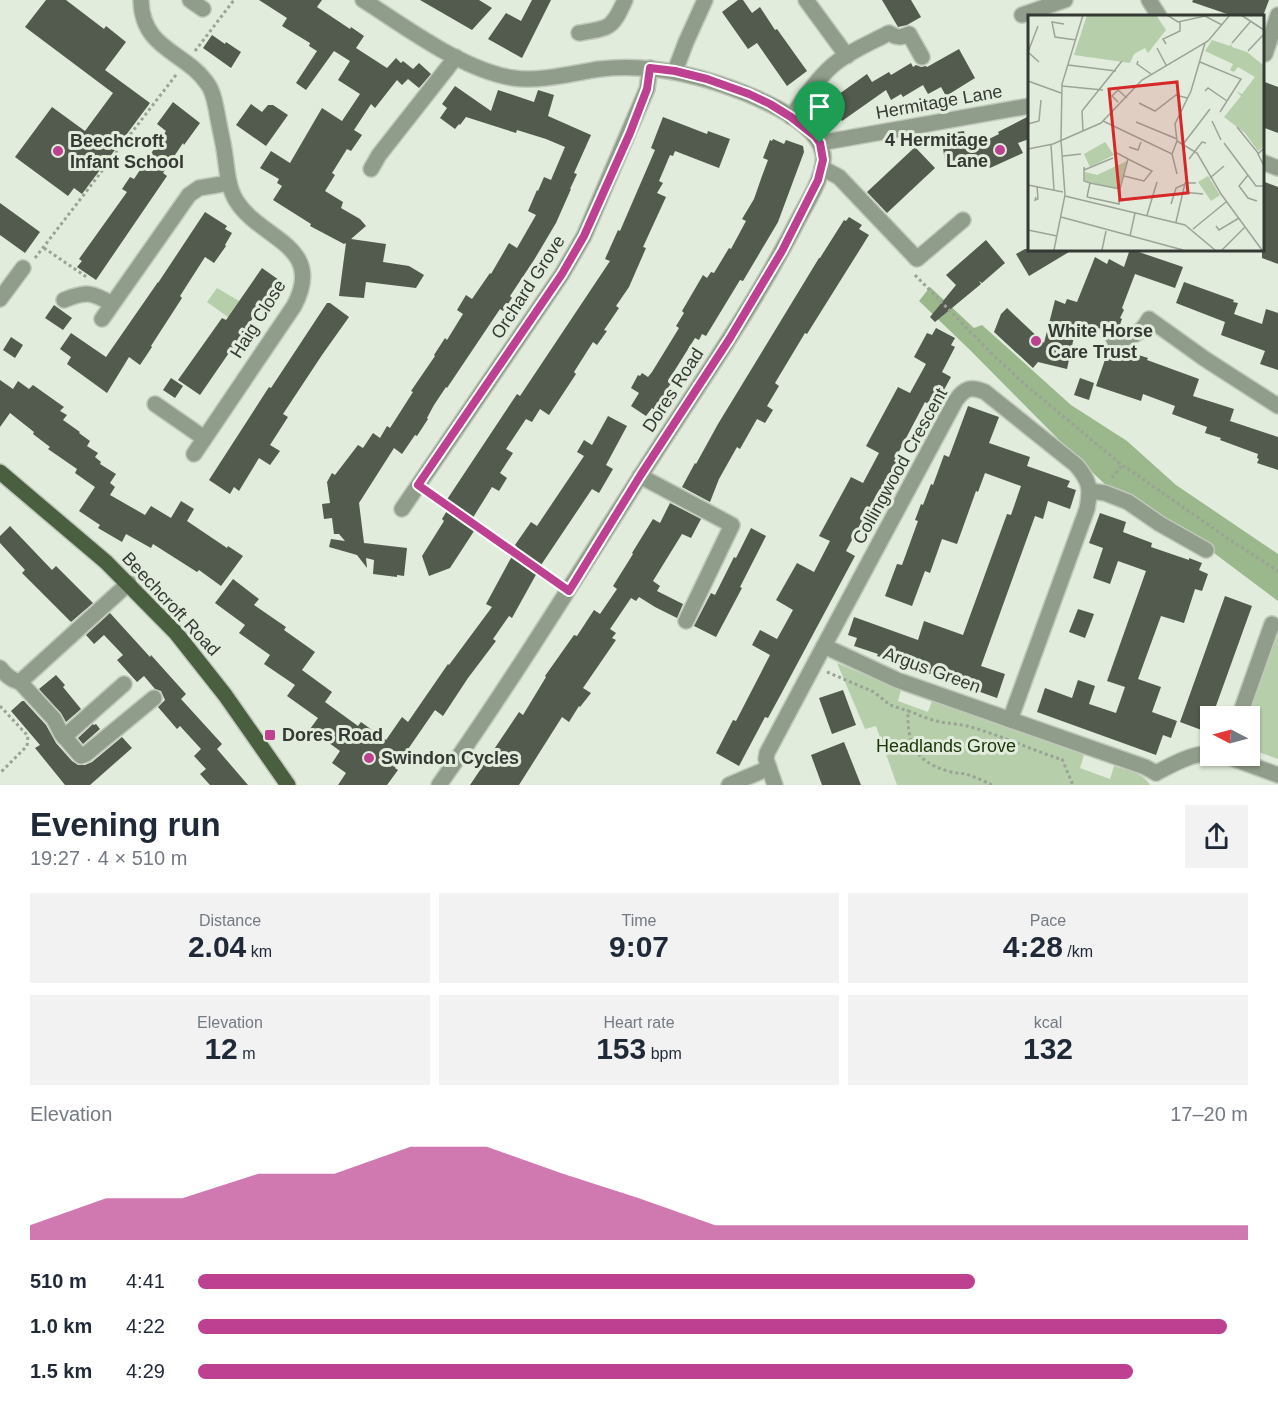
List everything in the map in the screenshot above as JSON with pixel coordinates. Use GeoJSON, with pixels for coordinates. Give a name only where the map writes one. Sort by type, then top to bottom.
{"type":"FeatureCollection","features":[{"type":"Feature","properties":{"kind":"main road","name":"Beechcroft Road"},"geometry":{"type":"LineString","coordinates":[[0,472],[129,583],[177,633],[225,695],[288,785]]}},
{"type":"Feature","properties":{"kind":"street","name":"Haig Close"},"geometry":{"type":"LineString","coordinates":[[141,0],[143,21],[150,33],[205,80],[212,90],[229,183],[235,199],[242,209],[290,247],[303,270],[301,293],[294,306],[194,454]]}},
{"type":"Feature","properties":{"kind":"street"},"geometry":{"type":"LineString","coordinates":[[190,0],[203,9]]}},
{"type":"Feature","properties":{"kind":"street"},"geometry":{"type":"LineString","coordinates":[[363,0],[456,57],[498,75],[516,79],[536,78],[622,67],[675,71],[707,79],[770,104],[807,129],[820,143]]}},
{"type":"Feature","properties":{"kind":"street"},"geometry":{"type":"LineString","coordinates":[[579,33],[608,27],[617,17],[625,0]]}},
{"type":"Feature","properties":{"kind":"street"},"geometry":{"type":"LineString","coordinates":[[675,71],[705,0]]}},
{"type":"Feature","properties":{"kind":"street"},"geometry":{"type":"LineString","coordinates":[[806,0],[853,52]]}},
{"type":"Feature","properties":{"kind":"street"},"geometry":{"type":"LineString","coordinates":[[1022,15],[1065,0]]}},
{"type":"Feature","properties":{"kind":"street"},"geometry":{"type":"LineString","coordinates":[[1149,0],[1158,15]]}},
{"type":"Feature","properties":{"kind":"street"},"geometry":{"type":"LineString","coordinates":[[1268,55],[1278,15]]}},
{"type":"Feature","properties":{"kind":"street"},"geometry":{"type":"LineString","coordinates":[[791,117],[833,65],[889,33],[902,38],[909,34],[922,57]]}},
{"type":"Feature","properties":{"kind":"street"},"geometry":{"type":"LineString","coordinates":[[370,169],[456,57]]}},
{"type":"Feature","properties":{"kind":"street","name":"Orchard Grove"},"geometry":{"type":"LineString","coordinates":[[402,509],[562,274],[584,236],[630,133],[647,89],[650,68]]}},
{"type":"Feature","properties":{"kind":"street","name":"Hermitage Lane"},"geometry":{"type":"LineString","coordinates":[[820,143],[1028,106]]}},
{"type":"Feature","properties":{"kind":"street","name":"Dores Road"},"geometry":{"type":"LineString","coordinates":[[439,785],[569,591],[640,476],[730,338],[782,251],[818,180],[823,154],[820,143]]}},
{"type":"Feature","properties":{"kind":"street"},"geometry":{"type":"LineString","coordinates":[[1263,162],[1278,168]]}},
{"type":"Feature","properties":{"kind":"street"},"geometry":{"type":"LineString","coordinates":[[822,168],[839,177],[917,259],[963,220]]}},
{"type":"Feature","properties":{"kind":"street"},"geometry":{"type":"LineString","coordinates":[[102,319],[189,195],[199,188],[229,183]]}},
{"type":"Feature","properties":{"kind":"street"},"geometry":{"type":"LineString","coordinates":[[0,299],[23,268]]}},
{"type":"Feature","properties":{"kind":"street"},"geometry":{"type":"LineString","coordinates":[[64,300],[88,293],[112,304]]}},
{"type":"Feature","properties":{"kind":"street"},"geometry":{"type":"LineString","coordinates":[[1114,340],[1139,333],[1149,319],[1205,359],[1278,406]]}},
{"type":"Feature","properties":{"kind":"street","name":"Collingwood Crescent"},"geometry":{"type":"LineString","coordinates":[[824,646],[947,415],[962,392],[972,388],[993,397],[1076,465],[1083,473],[1090,491]]}},
{"type":"Feature","properties":{"kind":"street"},"geometry":{"type":"LineString","coordinates":[[155,404],[204,438]]}},
{"type":"Feature","properties":{"kind":"street"},"geometry":{"type":"LineString","coordinates":[[640,476],[732,525],[686,621]]}},
{"type":"Feature","properties":{"kind":"street"},"geometry":{"type":"LineString","coordinates":[[1010,720],[1069,560],[1087,508],[1090,491],[1105,493],[1128,502],[1160,524],[1206,550]]}},
{"type":"Feature","properties":{"kind":"street"},"geometry":{"type":"LineString","coordinates":[[20,682],[129,583]]}},
{"type":"Feature","properties":{"kind":"street"},"geometry":{"type":"LineString","coordinates":[[1243,706],[1272,624]]}},
{"type":"Feature","properties":{"kind":"street"},"geometry":{"type":"LineString","coordinates":[[776,785],[766,759],[767,753],[824,646]]}},
{"type":"Feature","properties":{"kind":"street","name":"Argus Green"},"geometry":{"type":"LineString","coordinates":[[824,646],[897,680],[1145,767],[1158,779]]}},
{"type":"Feature","properties":{"kind":"street"},"geometry":{"type":"LineString","coordinates":[[0,668],[10,678],[20,682],[54,719],[64,737],[79,754],[84,755],[154,698]]}},
{"type":"Feature","properties":{"kind":"street"},"geometry":{"type":"LineString","coordinates":[[64,737],[124,684]]}},
{"type":"Feature","properties":{"kind":"street"},"geometry":{"type":"LineString","coordinates":[[1158,779],[1179,761],[1200,754]]}},
{"type":"Feature","properties":{"kind":"street"},"geometry":{"type":"LineString","coordinates":[[1255,766],[1278,774]]}},
{"type":"Feature","properties":{"kind":"street"},"geometry":{"type":"LineString","coordinates":[[729,785],[769,768]]}},
{"type":"Feature","properties":{"kind":"path"},"geometry":{"type":"LineString","coordinates":[[23,268],[33,261],[234,0]]}},
{"type":"Feature","properties":{"kind":"path"},"geometry":{"type":"LineString","coordinates":[[43,248],[89,279]]}},
{"type":"Feature","properties":{"kind":"path"},"geometry":{"type":"LineString","coordinates":[[912,271],[993,355],[1122,465],[1278,572]]}},
{"type":"Feature","properties":{"kind":"path"},"geometry":{"type":"LineString","coordinates":[[418,485],[569,591]]}},
{"type":"Feature","properties":{"kind":"path"},"geometry":{"type":"LineString","coordinates":[[813,667],[874,692],[890,705],[930,719],[956,723],[987,732],[1063,760]]}},
{"type":"Feature","properties":{"kind":"path"},"geometry":{"type":"LineString","coordinates":[[0,706],[28,736],[27,746],[0,773]]}},
{"type":"Feature","properties":{"kind":"path"},"geometry":{"type":"LineString","coordinates":[[908,711],[908,732],[912,746],[920,756],[946,771],[966,774],[992,785]]}},
{"type":"Feature","properties":{"kind":"path"},"geometry":{"type":"LineString","coordinates":[[1056,737],[1073,785]]}},
{"type":"Feature","properties":{"kind":"green space"},"geometry":{"type":"Polygon","coordinates":[[[930,287],[974,328],[982,325],[1071,405],[1127,441],[1176,485],[1278,554],[1278,601],[1206,547],[1109,488],[919,301],[930,287]]]}},
{"type":"Feature","properties":{"kind":"green space"},"geometry":{"type":"Polygon","coordinates":[[[217,288],[239,301],[228,317],[207,302],[217,288]]]}},
{"type":"Feature","properties":{"kind":"green space"},"geometry":{"type":"Polygon","coordinates":[[[1278,624],[1278,759],[1260,753],[1260,706],[1248,706],[1278,624]]]}},
{"type":"Feature","properties":{"kind":"green space","name":"Headlands Grove"},"geometry":{"type":"Polygon","coordinates":[[[837,663],[901,690],[898,701],[928,712],[932,701],[1084,755],[1080,768],[1110,779],[1114,766],[1139,775],[1150,785],[897,785],[876,726],[865,729],[837,663]]]}},
{"type":"Feature","properties":{"kind":"building"},"geometry":{"type":"Polygon","coordinates":[[[46,0],[66,0],[104,29],[106,26],[126,42],[105,70],[150,103],[82,194],[74,188],[68,196],[15,157],[52,107],[85,131],[113,93],[25,27],[46,0]]]}},
{"type":"Feature","properties":{"kind":"building"},"geometry":{"type":"Polygon","coordinates":[[[259,0],[322,0],[317,7],[364,36],[356,48],[387,68],[396,58],[413,69],[419,63],[431,74],[419,88],[408,79],[402,85],[397,80],[375,108],[371,104],[354,130],[362,135],[351,151],[347,149],[332,173],[335,175],[325,191],[343,202],[341,208],[360,219],[366,226],[351,239],[386,244],[383,262],[409,266],[424,275],[416,288],[366,282],[364,298],[339,296],[346,243],[310,226],[311,224],[273,200],[282,186],[277,183],[279,179],[260,168],[271,151],[290,163],[322,108],[342,121],[360,94],[338,80],[350,61],[334,51],[306,90],[296,83],[317,51],[309,46],[310,43],[282,26],[287,18],[259,0]]]}},
{"type":"Feature","properties":{"kind":"building"},"geometry":{"type":"Polygon","coordinates":[[[420,0],[479,0],[492,8],[472,30],[420,0]]]}},
{"type":"Feature","properties":{"kind":"building"},"geometry":{"type":"Polygon","coordinates":[[[532,0],[551,0],[522,58],[488,39],[506,13],[521,21],[532,0]]]}},
{"type":"Feature","properties":{"kind":"building"},"geometry":{"type":"Polygon","coordinates":[[[738,0],[743,0],[752,13],[760,7],[807,71],[787,86],[757,43],[748,49],[722,12],[738,0]]]}},
{"type":"Feature","properties":{"kind":"building"},"geometry":{"type":"Polygon","coordinates":[[[882,0],[911,0],[921,17],[898,27],[882,0]]]}},
{"type":"Feature","properties":{"kind":"building"},"geometry":{"type":"Polygon","coordinates":[[[1193,0],[1269,0],[1263,16],[1230,15],[1192,2],[1193,0]]]}},
{"type":"Feature","properties":{"kind":"building"},"geometry":{"type":"Polygon","coordinates":[[[212,35],[241,52],[231,68],[203,48],[212,35]]]}},
{"type":"Feature","properties":{"kind":"building"},"geometry":{"type":"Polygon","coordinates":[[[959,49],[975,78],[946,96],[941,87],[928,94],[923,85],[903,97],[901,94],[891,100],[886,90],[842,121],[828,102],[867,74],[872,82],[889,72],[891,75],[911,63],[913,67],[916,65],[927,67],[959,49]]]}},
{"type":"Feature","properties":{"kind":"building"},"geometry":{"type":"Polygon","coordinates":[[[1263,81],[1278,87],[1278,133],[1263,127],[1263,81]]]}},
{"type":"Feature","properties":{"kind":"building"},"geometry":{"type":"Polygon","coordinates":[[[455,86],[491,111],[498,90],[534,102],[538,90],[554,95],[548,116],[591,135],[556,223],[510,296],[512,298],[503,311],[500,309],[446,387],[417,436],[415,435],[402,454],[394,448],[359,503],[364,543],[407,548],[404,576],[373,574],[374,560],[366,558],[367,568],[357,555],[329,547],[331,539],[345,541],[339,534],[334,534],[332,518],[324,519],[322,504],[330,503],[327,482],[332,473],[335,475],[358,445],[363,448],[373,433],[380,438],[387,426],[390,428],[434,355],[445,338],[447,340],[463,314],[457,310],[466,295],[472,299],[491,274],[509,243],[517,248],[536,215],[528,211],[537,190],[544,177],[551,180],[565,147],[517,130],[516,133],[466,117],[455,129],[440,118],[447,108],[442,104],[455,86]]]}},
{"type":"Feature","properties":{"kind":"building"},"geometry":{"type":"Polygon","coordinates":[[[173,102],[200,123],[163,173],[167,176],[96,280],[77,267],[82,261],[79,259],[127,192],[122,189],[130,177],[134,179],[166,131],[157,124],[173,102]]]}},
{"type":"Feature","properties":{"kind":"building"},"geometry":{"type":"Polygon","coordinates":[[[251,104],[262,112],[268,105],[273,105],[288,115],[266,146],[236,125],[251,104]]]}},
{"type":"Feature","properties":{"kind":"building"},"geometry":{"type":"Polygon","coordinates":[[[663,117],[707,134],[708,131],[730,139],[719,168],[675,151],[673,156],[670,155],[659,181],[663,183],[657,193],[666,197],[643,247],[646,248],[629,287],[616,306],[619,308],[604,330],[607,331],[597,345],[593,342],[574,372],[576,374],[549,415],[540,409],[532,422],[526,419],[506,449],[513,453],[500,473],[507,478],[499,491],[492,487],[469,524],[476,528],[450,568],[429,576],[422,556],[444,521],[442,519],[451,504],[446,501],[517,394],[520,396],[610,261],[605,259],[618,230],[620,231],[655,150],[651,148],[663,117]]]}},
{"type":"Feature","properties":{"kind":"building"},"geometry":{"type":"Polygon","coordinates":[[[1028,117],[1028,139],[1018,143],[1023,153],[990,168],[982,156],[945,162],[941,134],[964,131],[967,150],[999,134],[998,132],[1028,117]]]}},
{"type":"Feature","properties":{"kind":"building"},"geometry":{"type":"Polygon","coordinates":[[[770,140],[784,144],[786,140],[803,146],[804,152],[778,222],[743,281],[740,280],[706,336],[702,334],[699,340],[695,338],[668,381],[671,383],[655,410],[652,408],[646,416],[631,406],[639,393],[631,388],[638,375],[642,373],[648,377],[652,372],[679,328],[676,326],[684,313],[682,311],[703,275],[707,278],[711,272],[714,273],[729,248],[731,249],[746,221],[742,219],[754,199],[768,160],[763,158],[770,140]]]}},
{"type":"Feature","properties":{"kind":"building"},"geometry":{"type":"Polygon","coordinates":[[[915,147],[935,168],[887,213],[867,192],[915,147]]]}},
{"type":"Feature","properties":{"kind":"building"},"geometry":{"type":"Polygon","coordinates":[[[1263,181],[1278,187],[1278,264],[1262,258],[1263,181]]]}},
{"type":"Feature","properties":{"kind":"building"},"geometry":{"type":"Polygon","coordinates":[[[0,203],[40,232],[25,253],[0,235],[0,203]]]}},
{"type":"Feature","properties":{"kind":"building"},"geometry":{"type":"Polygon","coordinates":[[[205,212],[227,226],[225,229],[232,233],[226,246],[214,263],[205,257],[140,365],[129,357],[107,393],[67,364],[71,357],[60,349],[71,333],[106,357],[205,212]]]}},
{"type":"Feature","properties":{"kind":"building"},"geometry":{"type":"Polygon","coordinates":[[[849,217],[862,225],[859,229],[869,235],[775,383],[779,386],[767,406],[773,410],[765,423],[757,419],[740,449],[737,447],[719,479],[710,502],[682,487],[819,258],[844,220],[846,221],[849,217]]]}},
{"type":"Feature","properties":{"kind":"building"},"geometry":{"type":"Polygon","coordinates":[[[986,240],[1005,263],[982,283],[979,281],[981,284],[935,322],[930,317],[956,285],[946,275],[986,240]]]}},
{"type":"Feature","properties":{"kind":"building"},"geometry":{"type":"Polygon","coordinates":[[[1025,249],[1072,250],[1029,276],[1016,254],[1025,249]]]}},
{"type":"Feature","properties":{"kind":"building"},"geometry":{"type":"Polygon","coordinates":[[[1130,250],[1133,250],[1183,267],[1175,288],[1135,274],[1122,308],[1124,310],[1118,330],[1110,331],[1077,323],[1067,369],[1038,362],[1033,368],[994,332],[1001,314],[1007,308],[1044,343],[1055,300],[1065,304],[1067,299],[1077,302],[1095,257],[1107,264],[1109,259],[1124,267],[1130,250]]]}},
{"type":"Feature","properties":{"kind":"building"},"geometry":{"type":"Polygon","coordinates":[[[262,268],[279,280],[200,395],[178,380],[222,318],[226,320],[262,268]]]}},
{"type":"Feature","properties":{"kind":"building"},"geometry":{"type":"Polygon","coordinates":[[[1184,282],[1234,300],[1233,302],[1238,303],[1234,314],[1262,324],[1266,309],[1278,313],[1278,370],[1260,364],[1265,351],[1221,335],[1225,322],[1176,303],[1184,282]]]}},
{"type":"Feature","properties":{"kind":"building"},"geometry":{"type":"Polygon","coordinates":[[[327,303],[349,317],[283,414],[288,417],[270,445],[280,451],[270,465],[259,458],[239,491],[234,487],[230,494],[209,480],[327,303]]]}},
{"type":"Feature","properties":{"kind":"building"},"geometry":{"type":"Polygon","coordinates":[[[54,305],[72,318],[63,330],[45,318],[54,305]]]}},
{"type":"Feature","properties":{"kind":"building"},"geometry":{"type":"Polygon","coordinates":[[[936,328],[955,338],[951,345],[955,347],[942,372],[951,377],[934,408],[925,402],[894,461],[904,467],[887,497],[878,492],[846,551],[855,556],[768,718],[765,717],[739,766],[716,753],[733,720],[736,721],[770,655],[752,645],[760,630],[777,639],[793,610],[776,600],[797,563],[814,572],[830,541],[819,536],[851,477],[863,483],[879,453],[866,446],[898,387],[910,393],[926,364],[914,357],[927,333],[932,335],[936,328]]]}},
{"type":"Feature","properties":{"kind":"building"},"geometry":{"type":"Polygon","coordinates":[[[11,337],[23,345],[15,358],[3,350],[11,337]]]}},
{"type":"Feature","properties":{"kind":"building"},"geometry":{"type":"Polygon","coordinates":[[[1109,348],[1148,358],[1147,360],[1199,379],[1193,396],[1234,409],[1230,421],[1278,437],[1278,470],[1257,463],[1258,454],[1205,433],[1207,427],[1172,414],[1175,406],[1143,394],[1141,401],[1096,386],[1109,348]]]}},
{"type":"Feature","properties":{"kind":"building"},"geometry":{"type":"Polygon","coordinates":[[[171,378],[183,386],[175,398],[163,390],[171,378]]]}},
{"type":"Feature","properties":{"kind":"building"},"geometry":{"type":"Polygon","coordinates":[[[1080,378],[1094,383],[1089,400],[1074,395],[1080,378]]]}},
{"type":"Feature","properties":{"kind":"building"},"geometry":{"type":"Polygon","coordinates":[[[0,380],[13,389],[18,381],[29,389],[33,385],[64,407],[60,411],[67,415],[63,420],[90,441],[87,446],[98,453],[95,457],[101,462],[100,464],[116,474],[110,483],[115,487],[110,495],[145,515],[151,506],[171,518],[181,501],[194,509],[187,521],[243,556],[221,586],[199,570],[197,572],[153,544],[151,548],[126,534],[122,542],[98,528],[100,525],[79,511],[95,487],[75,473],[77,469],[48,449],[50,447],[10,413],[0,427],[0,380]]]}},
{"type":"Feature","properties":{"kind":"building"},"geometry":{"type":"Polygon","coordinates":[[[968,406],[999,417],[989,443],[1030,457],[1027,466],[1070,481],[1067,487],[1076,490],[1070,509],[1048,501],[1043,519],[1035,516],[981,666],[1005,674],[997,698],[877,656],[878,654],[854,646],[857,638],[848,635],[854,617],[918,640],[924,621],[963,635],[1007,514],[1011,515],[1021,486],[985,473],[957,544],[942,539],[930,573],[925,571],[912,606],[885,596],[897,564],[902,565],[918,521],[915,520],[921,504],[923,505],[931,484],[933,485],[944,455],[949,457],[968,406]]]}},
{"type":"Feature","properties":{"kind":"building"},"geometry":{"type":"Polygon","coordinates":[[[608,416],[627,426],[606,465],[613,469],[599,493],[592,489],[537,571],[512,618],[509,616],[493,639],[496,641],[443,716],[435,710],[395,768],[398,770],[387,785],[338,785],[346,773],[332,763],[340,751],[310,729],[318,718],[287,696],[295,685],[264,664],[270,655],[239,633],[245,625],[215,603],[233,579],[259,599],[254,605],[286,627],[284,630],[315,652],[302,670],[332,692],[325,702],[358,726],[361,722],[386,740],[402,717],[408,722],[448,664],[492,607],[486,604],[517,547],[515,545],[531,522],[537,526],[584,456],[577,452],[584,440],[592,445],[608,416]]]}},
{"type":"Feature","properties":{"kind":"building"},"geometry":{"type":"Polygon","coordinates":[[[670,503],[701,519],[691,538],[682,534],[653,581],[660,586],[657,591],[683,604],[677,618],[639,597],[636,601],[631,598],[610,629],[616,633],[612,638],[616,640],[583,688],[591,693],[569,722],[562,717],[519,785],[470,785],[519,712],[523,715],[545,676],[574,635],[577,636],[594,610],[600,614],[617,589],[613,586],[653,519],[660,523],[670,503]]]}},
{"type":"Feature","properties":{"kind":"building"},"geometry":{"type":"Polygon","coordinates":[[[1100,513],[1126,522],[1123,532],[1152,543],[1151,547],[1202,563],[1199,570],[1208,574],[1202,591],[1195,589],[1184,623],[1161,616],[1138,679],[1161,687],[1152,712],[1177,721],[1171,738],[1163,735],[1156,755],[1037,712],[1045,688],[1072,698],[1078,680],[1095,686],[1089,704],[1116,713],[1125,687],[1107,681],[1146,571],[1118,561],[1110,584],[1093,578],[1103,548],[1089,543],[1100,513]]]}},
{"type":"Feature","properties":{"kind":"building"},"geometry":{"type":"Polygon","coordinates":[[[10,526],[52,570],[56,566],[93,603],[71,622],[22,573],[25,570],[0,543],[0,536],[10,526]]]}},
{"type":"Feature","properties":{"kind":"building"},"geometry":{"type":"Polygon","coordinates":[[[751,528],[766,536],[716,637],[694,626],[711,593],[715,595],[751,528]]]}},
{"type":"Feature","properties":{"kind":"building"},"geometry":{"type":"Polygon","coordinates":[[[1225,596],[1252,606],[1216,706],[1200,706],[1200,729],[1180,722],[1225,596]]]}},
{"type":"Feature","properties":{"kind":"building"},"geometry":{"type":"Polygon","coordinates":[[[1078,609],[1094,614],[1085,638],[1069,632],[1078,609]]]}},
{"type":"Feature","properties":{"kind":"building"},"geometry":{"type":"Polygon","coordinates":[[[110,613],[186,694],[181,699],[222,744],[217,749],[248,785],[210,785],[200,774],[206,769],[194,756],[201,749],[180,726],[177,729],[158,707],[165,700],[161,691],[155,689],[144,676],[137,682],[117,660],[123,655],[104,635],[94,644],[86,635],[110,613]]]}},
{"type":"Feature","properties":{"kind":"building"},"geometry":{"type":"Polygon","coordinates":[[[56,675],[81,709],[66,722],[61,713],[39,689],[56,675]]]}},
{"type":"Feature","properties":{"kind":"building"},"geometry":{"type":"Polygon","coordinates":[[[843,690],[856,725],[832,734],[819,698],[843,690]]]}},
{"type":"Feature","properties":{"kind":"building"},"geometry":{"type":"Polygon","coordinates":[[[22,701],[46,725],[56,743],[78,765],[92,762],[122,737],[132,748],[90,785],[65,785],[35,748],[40,745],[11,711],[22,701]]]}},
{"type":"Feature","properties":{"kind":"building"},"geometry":{"type":"Polygon","coordinates":[[[93,724],[100,729],[83,744],[78,738],[93,724]]]}},
{"type":"Feature","properties":{"kind":"building"},"geometry":{"type":"Polygon","coordinates":[[[844,742],[861,785],[822,785],[811,755],[844,742]]]}},
{"type":"Feature","properties":{"kind":"place","name":"4 Hermitage Lane"},"geometry":{"type":"Point","coordinates":[1000,150]}},
{"type":"Feature","properties":{"kind":"place","name":"Beechcroft Infant School"},"geometry":{"type":"Point","coordinates":[58,151]}},
{"type":"Feature","properties":{"kind":"place","name":"White Horse Care Trust"},"geometry":{"type":"Point","coordinates":[1036,341]}},
{"type":"Feature","properties":{"kind":"place","name":"Dores Road"},"geometry":{"type":"Point","coordinates":[270,735]}},
{"type":"Feature","properties":{"kind":"place","name":"Swindon Cycles"},"geometry":{"type":"Point","coordinates":[369,758]}},
{"type":"Feature","properties":{"kind":"route"},"geometry":{"type":"LineString","coordinates":[[650,68],[707,79],[749,94],[791,117],[815,136],[820,143],[823,160],[820,174],[782,251],[730,338],[640,476],[569,591],[418,485],[562,274],[584,236],[630,133],[647,89],[650,68]]}}]}
